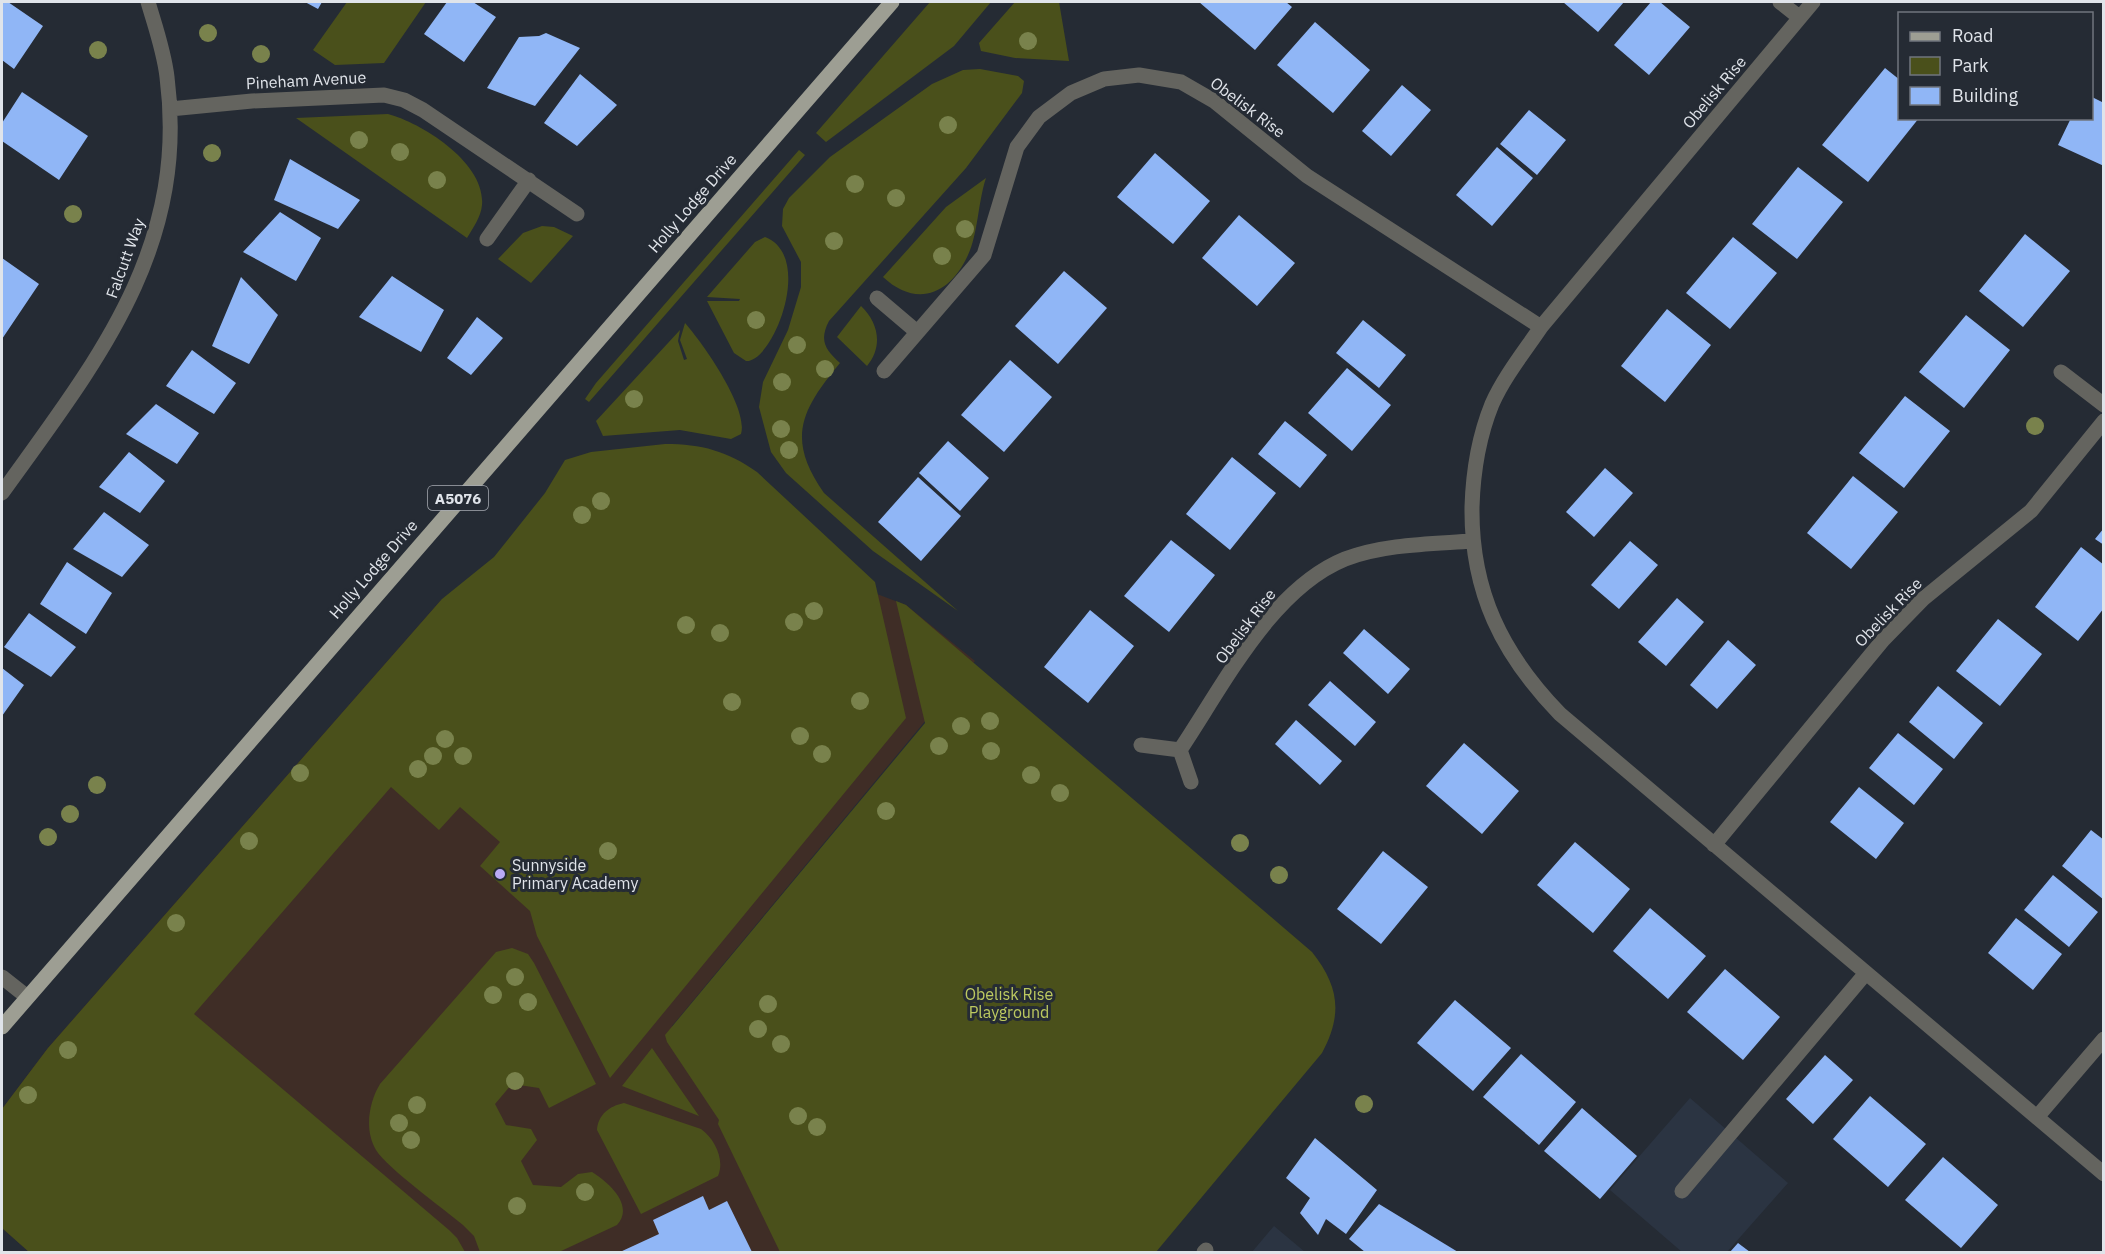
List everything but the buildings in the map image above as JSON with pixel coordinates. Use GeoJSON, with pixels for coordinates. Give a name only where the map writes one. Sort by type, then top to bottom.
{"type":"FeatureCollection","features":[{"type":"Feature","properties":{"kind":"main road","name":"Holly Lodge Drive"},"geometry":{"type":"LineString","coordinates":[[2,1027],[26,996],[892,2]]}},
{"type":"Feature","properties":{"kind":"street","name":"Falcutt Way"},"geometry":{"type":"LineString","coordinates":[[2,493],[104,347],[141,277],[164,197],[170,154],[167,75],[148,2]]}},
{"type":"Feature","properties":{"kind":"street"},"geometry":{"type":"LineString","coordinates":[[1780,2],[1799,17]]}},
{"type":"Feature","properties":{"kind":"street","name":"Obelisk Rise"},"geometry":{"type":"LineString","coordinates":[[1813,2],[1541,327],[1512,368],[1492,405],[1479,446],[1473,482],[1472,541],[1479,578],[1490,614],[1510,653],[1530,682],[1560,714],[2103,1174]]}},
{"type":"Feature","properties":{"kind":"street","name":"Obelisk Rise"},"geometry":{"type":"LineString","coordinates":[[884,371],[984,255],[1017,147],[1039,117],[1071,93],[1104,79],[1139,75],[1181,82],[1215,101],[1307,176],[1541,327]]}},
{"type":"Feature","properties":{"kind":"street","name":"Pineham Avenue"},"geometry":{"type":"LineString","coordinates":[[170,109],[252,101],[384,95],[404,100],[423,110],[577,214]]}},
{"type":"Feature","properties":{"kind":"street"},"geometry":{"type":"LineString","coordinates":[[488,239],[529,180]]}},
{"type":"Feature","properties":{"kind":"street"},"geometry":{"type":"LineString","coordinates":[[877,298],[917,332]]}},
{"type":"Feature","properties":{"kind":"street"},"geometry":{"type":"LineString","coordinates":[[2061,372],[2103,405]]}},
{"type":"Feature","properties":{"kind":"street","name":"Obelisk Rise"},"geometry":{"type":"LineString","coordinates":[[1714,845],[1883,640],[1923,598],[2031,511],[2103,421]]}},
{"type":"Feature","properties":{"kind":"street","name":"Obelisk Rise"},"geometry":{"type":"LineString","coordinates":[[1180,750],[1260,631],[1301,584],[1346,559],[1368,552],[1472,541]]}},
{"type":"Feature","properties":{"kind":"street"},"geometry":{"type":"LineString","coordinates":[[1141,745],[1180,750],[1191,782]]}},
{"type":"Feature","properties":{"kind":"street"},"geometry":{"type":"LineString","coordinates":[[1682,1191],[1866,973]]}},
{"type":"Feature","properties":{"kind":"street"},"geometry":{"type":"LineString","coordinates":[[2,977],[26,996]]}},
{"type":"Feature","properties":{"kind":"street"},"geometry":{"type":"LineString","coordinates":[[2037,1117],[2103,1039]]}},
{"type":"Feature","properties":{"kind":"shaded area","name":"Sunnyside Primary Academy"},"geometry":{"type":"Polygon","coordinates":[[[877,594],[906,605],[975,661],[672,1026],[936,1252],[29,1252],[2,1228],[2,1109],[48,1048],[442,599],[877,594]]]}},
{"type":"Feature","properties":{"kind":"shaded area"},"geometry":{"type":"Polygon","coordinates":[[[1690,1098],[1788,1183],[1727,1252],[1682,1252],[1610,1190],[1690,1098]]]}},
{"type":"Feature","properties":{"kind":"shaded area"},"geometry":{"type":"Polygon","coordinates":[[[1274,1226],[1305,1252],[1252,1252],[1274,1226]]]}},
{"type":"Feature","properties":{"kind":"green space"},"geometry":{"type":"Polygon","coordinates":[[[347,2],[426,2],[384,63],[335,65],[313,50],[347,2]]]}},
{"type":"Feature","properties":{"kind":"green space"},"geometry":{"type":"Polygon","coordinates":[[[930,2],[991,2],[954,46],[826,142],[816,133],[930,2]]]}},
{"type":"Feature","properties":{"kind":"green space"},"geometry":{"type":"Polygon","coordinates":[[[1015,2],[1059,2],[1069,61],[1015,58],[981,51],[979,43],[1015,2]]]}},
{"type":"Feature","properties":{"kind":"green space"},"geometry":{"type":"Polygon","coordinates":[[[980,69],[1018,76],[1024,81],[1022,93],[966,168],[829,321],[824,334],[825,344],[840,363],[808,411],[803,425],[802,441],[812,474],[824,493],[958,611],[873,551],[786,473],[771,452],[759,407],[763,382],[788,330],[801,287],[801,262],[782,226],[783,209],[789,198],[830,157],[932,84],[963,70],[980,69]]]}},
{"type":"Feature","properties":{"kind":"green space"},"geometry":{"type":"Polygon","coordinates":[[[388,114],[418,126],[434,136],[463,160],[474,174],[481,189],[482,205],[467,238],[296,118],[388,114]]]}},
{"type":"Feature","properties":{"kind":"green space"},"geometry":{"type":"Polygon","coordinates":[[[799,150],[805,155],[589,402],[585,399],[596,383],[799,150]]]}},
{"type":"Feature","properties":{"kind":"green space"},"geometry":{"type":"Polygon","coordinates":[[[986,178],[971,247],[961,269],[952,280],[931,293],[920,294],[895,287],[883,277],[946,207],[986,178]]]}},
{"type":"Feature","properties":{"kind":"green space"},"geometry":{"type":"Polygon","coordinates":[[[542,226],[554,227],[573,236],[531,283],[498,259],[523,233],[542,226]]]}},
{"type":"Feature","properties":{"kind":"green space"},"geometry":{"type":"Polygon","coordinates":[[[765,237],[780,248],[787,265],[788,285],[777,328],[757,357],[746,361],[734,353],[707,301],[739,301],[740,299],[707,297],[755,242],[765,237]]]}},
{"type":"Feature","properties":{"kind":"green space"},"geometry":{"type":"Polygon","coordinates":[[[861,306],[872,320],[877,335],[875,351],[867,366],[837,337],[861,306]]]}},
{"type":"Feature","properties":{"kind":"green space"},"geometry":{"type":"Polygon","coordinates":[[[685,323],[712,360],[731,392],[742,423],[741,434],[731,439],[680,430],[603,436],[596,421],[680,330],[678,341],[684,360],[687,359],[680,340],[685,323]]]}},
{"type":"Feature","properties":{"kind":"green space","name":"Sunnyside Primary Academy"},"geometry":{"type":"Polygon","coordinates":[[[665,444],[691,445],[714,450],[757,472],[875,582],[906,718],[610,1078],[537,936],[530,911],[480,866],[500,842],[460,807],[439,830],[391,787],[194,1014],[449,1230],[465,1252],[29,1252],[2,1228],[2,1109],[48,1048],[442,599],[494,557],[545,493],[565,460],[591,452],[665,444]]]}},
{"type":"Feature","properties":{"kind":"green space","name":"Obelisk Rise Playground"},"geometry":{"type":"Polygon","coordinates":[[[896,601],[906,605],[1312,952],[1333,989],[1335,1013],[1333,1026],[1322,1053],[1156,1252],[780,1252],[718,1124],[719,1120],[667,1042],[665,1035],[925,723],[896,601]]]}},
{"type":"Feature","properties":{"kind":"green space"},"geometry":{"type":"Polygon","coordinates":[[[512,948],[528,954],[534,963],[596,1084],[549,1108],[539,1088],[512,1084],[495,1104],[506,1125],[531,1129],[537,1140],[521,1161],[533,1185],[561,1187],[578,1174],[592,1172],[612,1188],[623,1210],[617,1225],[559,1252],[480,1252],[474,1236],[463,1225],[382,1158],[370,1134],[369,1116],[380,1084],[496,952],[512,948]]]}},
{"type":"Feature","properties":{"kind":"green space"},"geometry":{"type":"Polygon","coordinates":[[[652,1048],[699,1116],[622,1086],[652,1048]]]}},
{"type":"Feature","properties":{"kind":"green space"},"geometry":{"type":"Polygon","coordinates":[[[624,1103],[701,1129],[711,1138],[717,1150],[720,1163],[718,1176],[641,1214],[597,1130],[605,1112],[624,1103]]]}},
{"type":"Feature","properties":{"kind":"place","name":"Sunnyside Primary Academy"},"geometry":{"type":"Point","coordinates":[500,874]}}]}
